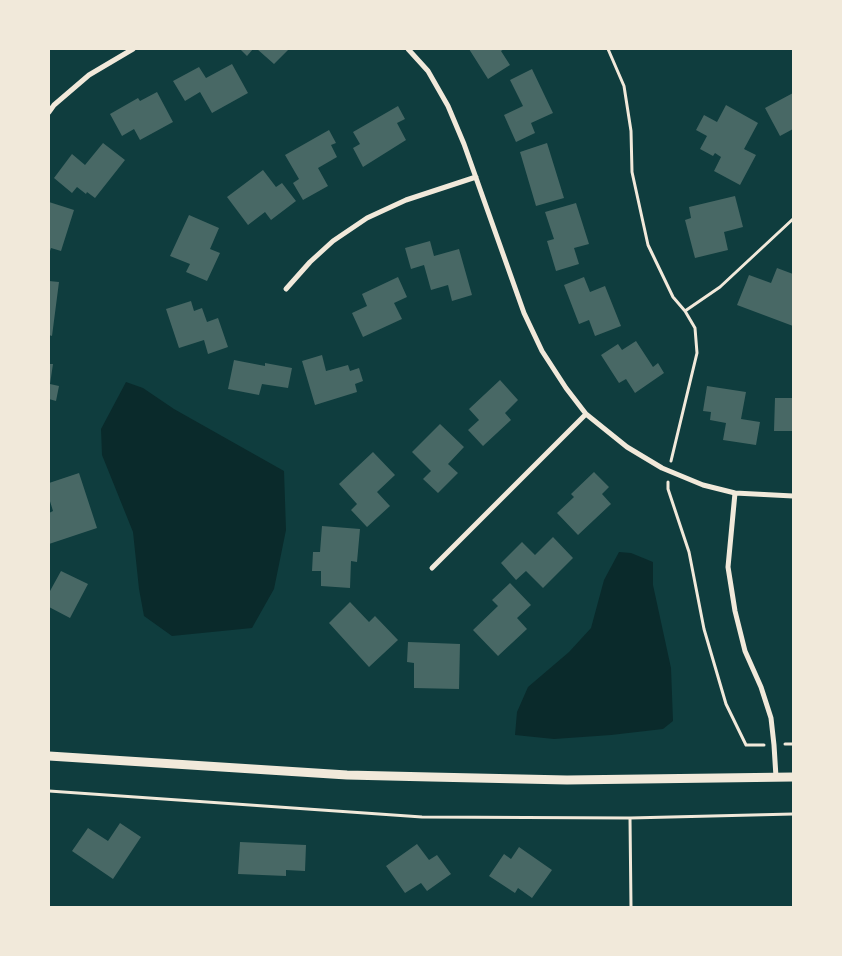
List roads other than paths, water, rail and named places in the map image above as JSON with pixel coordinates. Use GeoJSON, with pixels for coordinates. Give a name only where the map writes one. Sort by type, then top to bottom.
{"type":"FeatureCollection","features":[{"type":"Feature","properties":{"kind":"street"},"geometry":{"type":"LineString","coordinates":[[49,112],[54,105],[89,75],[133,49]]}},
{"type":"Feature","properties":{"kind":"street"},"geometry":{"type":"LineString","coordinates":[[408,49],[428,71],[448,106],[528,321],[542,351],[566,388],[586,414],[627,446],[662,468],[703,485],[735,493],[793,496]]}},
{"type":"Feature","properties":{"kind":"street"},"geometry":{"type":"LineString","coordinates":[[286,289],[310,262],[333,241],[367,218],[406,200],[476,177]]}},
{"type":"Feature","properties":{"kind":"street"},"geometry":{"type":"LineString","coordinates":[[432,568],[586,414]]}},
{"type":"Feature","properties":{"kind":"street"},"geometry":{"type":"LineString","coordinates":[[735,493],[728,567],[735,611],[745,651],[761,687],[771,718],[776,777]]}},
{"type":"Feature","properties":{"kind":"street"},"geometry":{"type":"LineString","coordinates":[[49,756],[337,774],[450,778],[567,780],[793,777]]}},
{"type":"Feature","properties":{"kind":"water"},"geometry":{"type":"Polygon","coordinates":[[[126,382],[143,388],[174,409],[284,471],[286,530],[274,589],[252,628],[172,636],[144,616],[133,532],[102,455],[101,429],[126,382]]]}},
{"type":"Feature","properties":{"kind":"water"},"geometry":{"type":"Polygon","coordinates":[[[619,552],[631,553],[653,562],[653,585],[671,668],[673,721],[663,729],[611,735],[554,739],[515,735],[517,712],[528,687],[569,652],[591,628],[604,580],[619,552]]]}}]}
